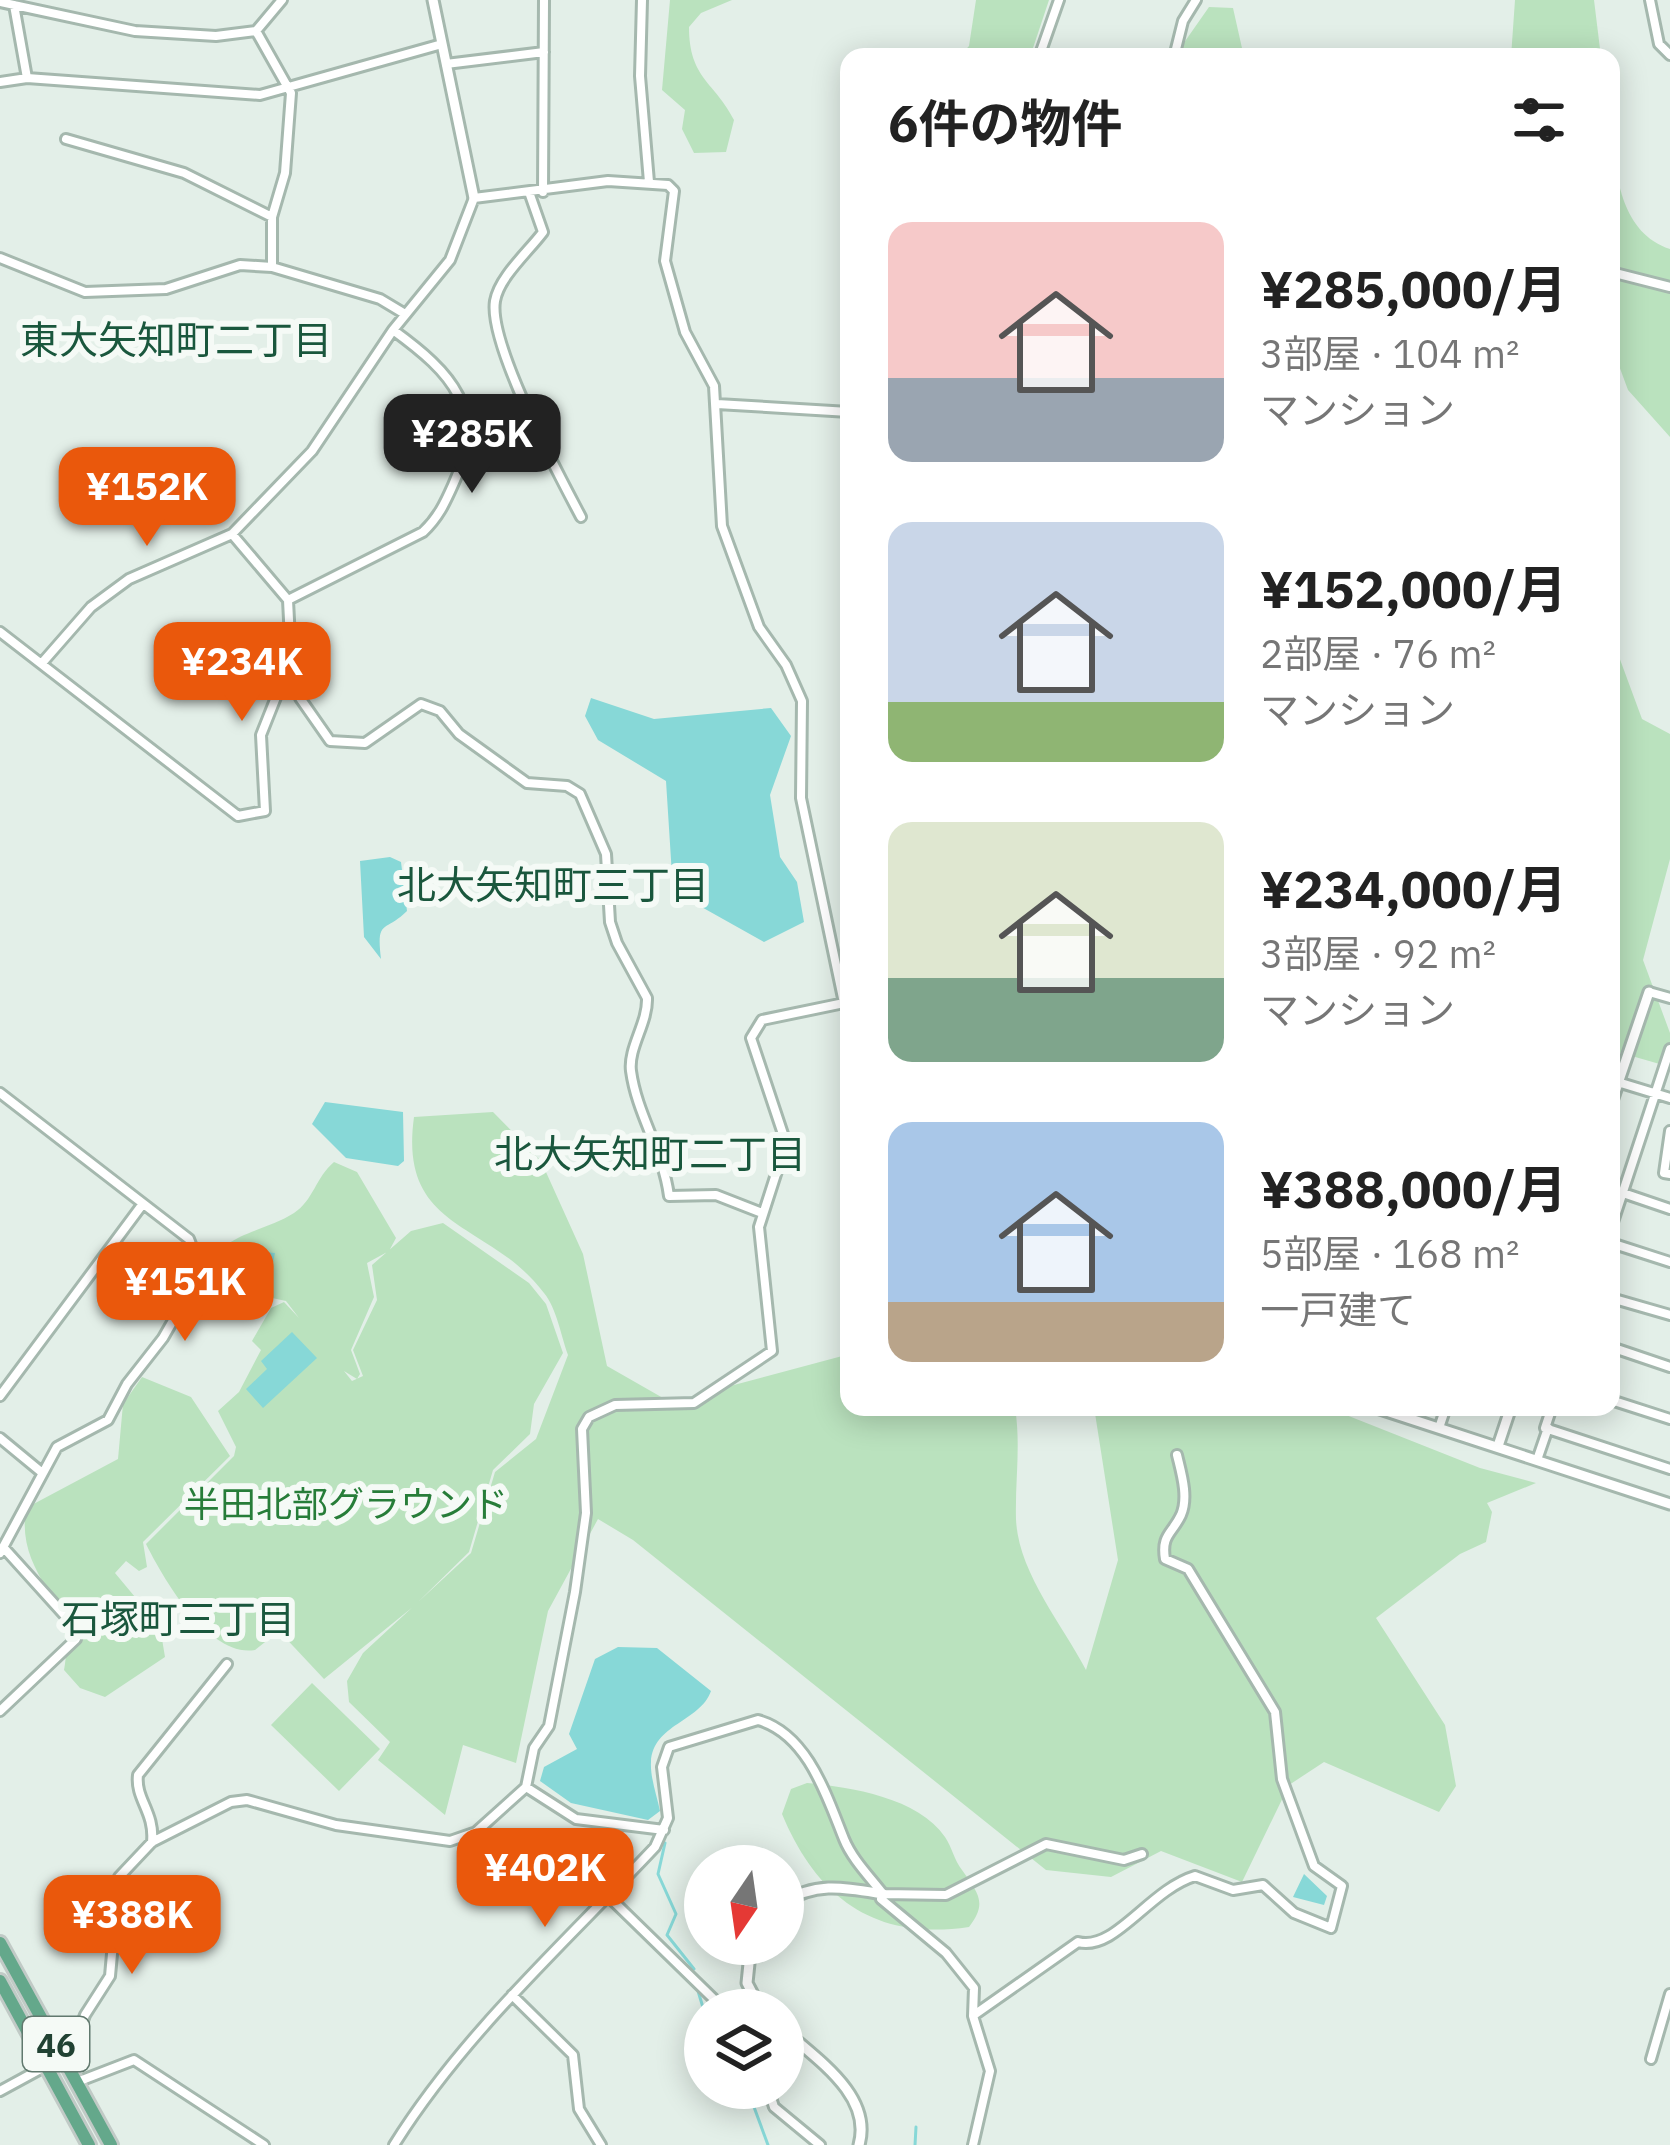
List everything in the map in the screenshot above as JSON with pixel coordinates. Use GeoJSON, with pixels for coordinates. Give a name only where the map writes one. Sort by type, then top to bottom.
{"type":"FeatureCollection","features":[{"type":"Feature","properties":{"kind":"main road","name":"46"},"geometry":{"type":"LineString","coordinates":[[0,1943],[111,2145]]}},
{"type":"Feature","properties":{"kind":"main road","name":"46"},"geometry":{"type":"LineString","coordinates":[[0,1981],[89,2145]]}},
{"type":"Feature","properties":{"kind":"street"},"geometry":{"type":"LineString","coordinates":[[0,2],[135,31],[215,36],[256,31],[282,0]]}},
{"type":"Feature","properties":{"kind":"street"},"geometry":{"type":"LineString","coordinates":[[42,663],[75,623],[117,587],[232,534],[323,438],[393,330],[450,260],[474,198],[433,0]]}},
{"type":"Feature","properties":{"kind":"street"},"geometry":{"type":"LineString","coordinates":[[543,191],[544,0]]}},
{"type":"Feature","properties":{"kind":"street"},"geometry":{"type":"LineString","coordinates":[[642,0],[640,76],[649,182]]}},
{"type":"Feature","properties":{"kind":"street"},"geometry":{"type":"LineString","coordinates":[[1042,48],[1059,0]]}},
{"type":"Feature","properties":{"kind":"street"},"geometry":{"type":"LineString","coordinates":[[1177,48],[1196,0]]}},
{"type":"Feature","properties":{"kind":"street"},"geometry":{"type":"LineString","coordinates":[[1650,0],[1659,44],[1670,56]]}},
{"type":"Feature","properties":{"kind":"street"},"geometry":{"type":"LineString","coordinates":[[14,5],[27,78]]}},
{"type":"Feature","properties":{"kind":"street"},"geometry":{"type":"LineString","coordinates":[[256,31],[287,89],[285,173],[272,217],[272,268]]}},
{"type":"Feature","properties":{"kind":"street"},"geometry":{"type":"LineString","coordinates":[[0,82],[27,78],[253,95],[442,44]]}},
{"type":"Feature","properties":{"kind":"street"},"geometry":{"type":"LineString","coordinates":[[446,64],[544,52]]}},
{"type":"Feature","properties":{"kind":"street"},"geometry":{"type":"LineString","coordinates":[[66,139],[184,173],[272,217]]}},
{"type":"Feature","properties":{"kind":"street"},"geometry":{"type":"LineString","coordinates":[[474,198],[608,181],[649,182],[674,191],[665,261],[681,323],[711,378],[717,404],[716,495],[722,526],[759,627],[786,665],[802,701],[801,798],[840,984]]}},
{"type":"Feature","properties":{"kind":"street"},"geometry":{"type":"LineString","coordinates":[[529,192],[543,232],[503,284],[494,306],[516,382],[581,517]]}},
{"type":"Feature","properties":{"kind":"street"},"geometry":{"type":"LineString","coordinates":[[0,259],[86,292],[166,290],[240,265],[272,268],[380,299],[405,315]]}},
{"type":"Feature","properties":{"kind":"street"},"geometry":{"type":"LineString","coordinates":[[1620,274],[1670,287]]}},
{"type":"Feature","properties":{"kind":"street"},"geometry":{"type":"LineString","coordinates":[[288,600],[423,532],[435,520],[460,470],[469,435],[457,391],[431,358],[393,330]]}},
{"type":"Feature","properties":{"kind":"street"},"geometry":{"type":"LineString","coordinates":[[717,404],[840,411]]}},
{"type":"Feature","properties":{"kind":"street"},"geometry":{"type":"LineString","coordinates":[[232,534],[288,600],[291,660],[300,698],[330,741],[365,743],[421,704],[440,711],[459,734],[527,783],[567,786],[580,794],[606,854],[610,922],[616,943],[647,998],[631,1071],[644,1119],[662,1154],[669,1196],[716,1195],[762,1213]]}},
{"type":"Feature","properties":{"kind":"street"},"geometry":{"type":"LineString","coordinates":[[0,632],[238,816],[265,811],[260,735],[291,660]]}},
{"type":"Feature","properties":{"kind":"street"},"geometry":{"type":"LineString","coordinates":[[1620,1069],[1649,992],[1670,998]]}},
{"type":"Feature","properties":{"kind":"street"},"geometry":{"type":"LineString","coordinates":[[67,2063],[85,2015],[110,1976],[119,1877],[152,1842],[231,1802],[247,1800],[336,1825],[450,1841],[476,1832],[526,1787],[534,1748],[550,1726],[575,1592],[586,1513],[582,1430],[589,1417],[615,1405],[694,1403],[772,1351],[762,1213],[786,1143],[753,1047],[755,1028],[762,1020],[840,1004]]}},
{"type":"Feature","properties":{"kind":"street"},"geometry":{"type":"LineString","coordinates":[[1620,1202],[1670,1049]]}},
{"type":"Feature","properties":{"kind":"street"},"geometry":{"type":"LineString","coordinates":[[1620,1083],[1670,1098]]}},
{"type":"Feature","properties":{"kind":"street"},"geometry":{"type":"LineString","coordinates":[[0,1093],[190,1238],[197,1260],[191,1289],[108,1420],[57,1447],[40,1471],[2,1550],[78,1630],[76,1639],[0,1711]]}},
{"type":"Feature","properties":{"kind":"street"},"geometry":{"type":"LineString","coordinates":[[1670,1131],[1664,1173],[1670,1174]]}},
{"type":"Feature","properties":{"kind":"street"},"geometry":{"type":"LineString","coordinates":[[1623,1193],[1670,1210]]}},
{"type":"Feature","properties":{"kind":"street"},"geometry":{"type":"LineString","coordinates":[[0,1396],[142,1204]]}},
{"type":"Feature","properties":{"kind":"street"},"geometry":{"type":"LineString","coordinates":[[1620,1246],[1670,1262]]}},
{"type":"Feature","properties":{"kind":"street"},"geometry":{"type":"LineString","coordinates":[[1620,1301],[1670,1316]]}},
{"type":"Feature","properties":{"kind":"street"},"geometry":{"type":"LineString","coordinates":[[1620,1350],[1670,1366]]}},
{"type":"Feature","properties":{"kind":"street"},"geometry":{"type":"LineString","coordinates":[[1620,1403],[1670,1420]]}},
{"type":"Feature","properties":{"kind":"street"},"geometry":{"type":"LineString","coordinates":[[1402,1416],[1670,1504]]}},
{"type":"Feature","properties":{"kind":"street"},"geometry":{"type":"LineString","coordinates":[[1439,1428],[1443,1416]]}},
{"type":"Feature","properties":{"kind":"street"},"geometry":{"type":"LineString","coordinates":[[1498,1447],[1508,1416]]}},
{"type":"Feature","properties":{"kind":"street"},"geometry":{"type":"LineString","coordinates":[[1538,1460],[1550,1416]]}},
{"type":"Feature","properties":{"kind":"street"},"geometry":{"type":"LineString","coordinates":[[1548,1428],[1670,1469]]}},
{"type":"Feature","properties":{"kind":"street"},"geometry":{"type":"LineString","coordinates":[[0,1438],[40,1471]]}},
{"type":"Feature","properties":{"kind":"street"},"geometry":{"type":"LineString","coordinates":[[973,2016],[1078,1942],[1109,1940],[1151,1897],[1195,1876],[1233,1890],[1263,1886],[1294,1913],[1331,1928],[1342,1886],[1314,1865],[1303,1838],[1282,1779],[1275,1712],[1188,1569],[1165,1559],[1167,1530],[1181,1515],[1184,1483],[1177,1455]]}},
{"type":"Feature","properties":{"kind":"street"},"geometry":{"type":"LineString","coordinates":[[152,1842],[154,1819],[136,1787],[138,1774],[227,1664]]}},
{"type":"Feature","properties":{"kind":"street"},"geometry":{"type":"LineString","coordinates":[[394,2145],[415,2111],[512,1995],[655,1847],[670,1808],[662,1767],[669,1747],[748,1720],[771,1724],[802,1753],[839,1817],[843,1839],[883,1894]]}},
{"type":"Feature","properties":{"kind":"street"},"geometry":{"type":"LineString","coordinates":[[526,1787],[576,1819],[664,1830]]}},
{"type":"Feature","properties":{"kind":"street"},"geometry":{"type":"LineString","coordinates":[[804,1892],[834,1886],[924,1898],[946,1894],[1046,1844],[1124,1859],[1142,1854]]}},
{"type":"Feature","properties":{"kind":"street"},"geometry":{"type":"LineString","coordinates":[[883,1894],[881,1899],[968,1978],[973,2016],[990,2071],[973,2145]]}},
{"type":"Feature","properties":{"kind":"street"},"geometry":{"type":"LineString","coordinates":[[608,1895],[703,1989]]}},
{"type":"Feature","properties":{"kind":"street"},"geometry":{"type":"LineString","coordinates":[[1652,2059],[1670,1994]]}},
{"type":"Feature","properties":{"kind":"street"},"geometry":{"type":"LineString","coordinates":[[512,1995],[573,2055],[579,2109],[601,2145]]}},
{"type":"Feature","properties":{"kind":"street"},"geometry":{"type":"LineString","coordinates":[[804,2048],[832,2073],[861,2110],[865,2126],[859,2145]]}},
{"type":"Feature","properties":{"kind":"street"},"geometry":{"type":"LineString","coordinates":[[77,2082],[134,2060],[264,2145]]}},
{"type":"Feature","properties":{"kind":"street"},"geometry":{"type":"LineString","coordinates":[[0,2091],[47,2066]]}},
{"type":"Feature","properties":{"kind":"street"},"geometry":{"type":"LineString","coordinates":[[776,2109],[820,2145]]}},
{"type":"Feature","properties":{"kind":"green space"},"geometry":{"type":"Polygon","coordinates":[[[670,0],[732,0],[701,13],[689,27],[698,69],[734,120],[726,152],[694,153],[682,129],[685,110],[662,90],[670,0]]]}},
{"type":"Feature","properties":{"kind":"green space"},"geometry":{"type":"Polygon","coordinates":[[[976,0],[1049,0],[1033,48],[969,46],[976,0]]]}},
{"type":"Feature","properties":{"kind":"green space"},"geometry":{"type":"Polygon","coordinates":[[[1515,0],[1594,0],[1600,48],[1512,48],[1515,0]]]}},
{"type":"Feature","properties":{"kind":"green space"},"geometry":{"type":"Polygon","coordinates":[[[1209,7],[1233,8],[1242,48],[1180,48],[1209,7]]]}},
{"type":"Feature","properties":{"kind":"green space"},"geometry":{"type":"Polygon","coordinates":[[[1620,186],[1641,231],[1670,249],[1670,437],[1628,390],[1620,368],[1620,186]]]}},
{"type":"Feature","properties":{"kind":"green space"},"geometry":{"type":"Polygon","coordinates":[[[1620,659],[1642,719],[1670,734],[1670,859],[1643,960],[1670,1033],[1670,1067],[1620,1053],[1620,659]]]}},
{"type":"Feature","properties":{"kind":"green space"},"geometry":{"type":"Polygon","coordinates":[[[493,1112],[541,1161],[583,1254],[607,1366],[670,1402],[840,1357],[840,1416],[1016,1416],[1016,1519],[1024,1558],[1086,1670],[1118,1560],[1095,1416],[1349,1416],[1480,1468],[1536,1483],[1487,1503],[1492,1512],[1486,1542],[1460,1554],[1376,1618],[1445,1725],[1456,1786],[1439,1812],[1324,1762],[1289,1785],[1242,1882],[1161,1851],[1111,1877],[1046,1870],[633,1540],[598,1519],[548,1611],[516,1763],[463,1745],[445,1815],[378,1760],[390,1742],[349,1702],[347,1681],[363,1653],[471,1553],[495,1472],[536,1439],[568,1355],[544,1293],[522,1269],[452,1221],[420,1183],[413,1155],[414,1117],[493,1112]]]}},
{"type":"Feature","properties":{"kind":"green space","name":"半田北部グラウンド"},"geometry":{"type":"Polygon","coordinates":[[[334,1162],[357,1172],[396,1238],[390,1249],[411,1231],[443,1223],[529,1283],[546,1304],[563,1353],[534,1404],[530,1434],[493,1470],[469,1552],[414,1606],[324,1679],[279,1631],[255,1650],[221,1642],[190,1613],[146,1544],[234,1456],[236,1447],[218,1411],[239,1392],[261,1350],[252,1341],[271,1308],[284,1302],[299,1318],[286,1301],[263,1296],[247,1308],[220,1298],[205,1277],[211,1262],[229,1243],[300,1208],[334,1162]],[[386,1252],[367,1263],[374,1297],[351,1350],[360,1374],[357,1379],[363,1376],[353,1350],[377,1300],[372,1265],[386,1252]]]}},
{"type":"Feature","properties":{"kind":"green space"},"geometry":{"type":"Polygon","coordinates":[[[142,1377],[191,1397],[230,1456],[143,1542],[147,1567],[139,1571],[126,1561],[115,1573],[160,1627],[165,1657],[105,1697],[80,1688],[64,1670],[62,1623],[29,1553],[26,1508],[118,1459],[123,1404],[142,1377]]]}},
{"type":"Feature","properties":{"kind":"green space"},"geometry":{"type":"Polygon","coordinates":[[[312,1683],[380,1749],[339,1791],[271,1725],[312,1683]]]}},
{"type":"Feature","properties":{"kind":"green space"},"geometry":{"type":"Polygon","coordinates":[[[807,1783],[843,1788],[883,1797],[919,1813],[947,1841],[979,1898],[969,1927],[905,1927],[853,1907],[813,1869],[804,1856],[804,1845],[796,1844],[782,1814],[791,1789],[807,1783]]]}},
{"type":"Feature","properties":{"kind":"water"},"geometry":{"type":"Polygon","coordinates":[[[591,698],[654,719],[771,708],[791,736],[770,795],[780,857],[797,882],[804,922],[764,942],[673,891],[666,781],[598,740],[585,716],[591,698]]]}},
{"type":"Feature","properties":{"kind":"water"},"geometry":{"type":"Polygon","coordinates":[[[390,857],[401,862],[407,911],[381,932],[381,959],[364,937],[360,861],[390,857]]]}},
{"type":"Feature","properties":{"kind":"water"},"geometry":{"type":"Polygon","coordinates":[[[325,1102],[403,1112],[404,1161],[398,1166],[346,1158],[312,1124],[325,1102]]]}},
{"type":"Feature","properties":{"kind":"water"},"geometry":{"type":"Polygon","coordinates":[[[253,1251],[275,1253],[271,1272],[241,1284],[221,1262],[253,1251]]]}},
{"type":"Feature","properties":{"kind":"water"},"geometry":{"type":"Polygon","coordinates":[[[292,1332],[317,1358],[263,1408],[246,1389],[267,1369],[261,1361],[292,1332]]]}},
{"type":"Feature","properties":{"kind":"water"},"geometry":{"type":"Polygon","coordinates":[[[618,1647],[657,1648],[711,1691],[654,1749],[652,1774],[660,1811],[648,1820],[571,1803],[540,1781],[544,1767],[577,1749],[569,1734],[595,1659],[618,1647]]]}},
{"type":"Feature","properties":{"kind":"water"},"geometry":{"type":"Polygon","coordinates":[[[1304,1874],[1327,1896],[1324,1905],[1293,1897],[1304,1874]]]}},
{"type":"Feature","properties":{"kind":"waterway"},"geometry":{"type":"LineString","coordinates":[[665,1843],[658,1874],[676,1914],[667,1935],[694,1969]]}},
{"type":"Feature","properties":{"kind":"waterway"},"geometry":{"type":"LineString","coordinates":[[755,2109],[768,2145]]}},
{"type":"Feature","properties":{"kind":"waterway"},"geometry":{"type":"LineString","coordinates":[[915,2145],[916,2127]]}},
{"type":"Feature","properties":{"kind":"district","name":"東大矢知町二丁目"},"geometry":{"type":"Point","coordinates":[176,339]}},
{"type":"Feature","properties":{"kind":"district","name":"北大矢知町三丁目"},"geometry":{"type":"Point","coordinates":[553,884]}},
{"type":"Feature","properties":{"kind":"district","name":"北大矢知町二丁目"},"geometry":{"type":"Point","coordinates":[650,1153]}},
{"type":"Feature","properties":{"kind":"district","name":"石塚町三丁目"},"geometry":{"type":"Point","coordinates":[178,1618]}}]}
